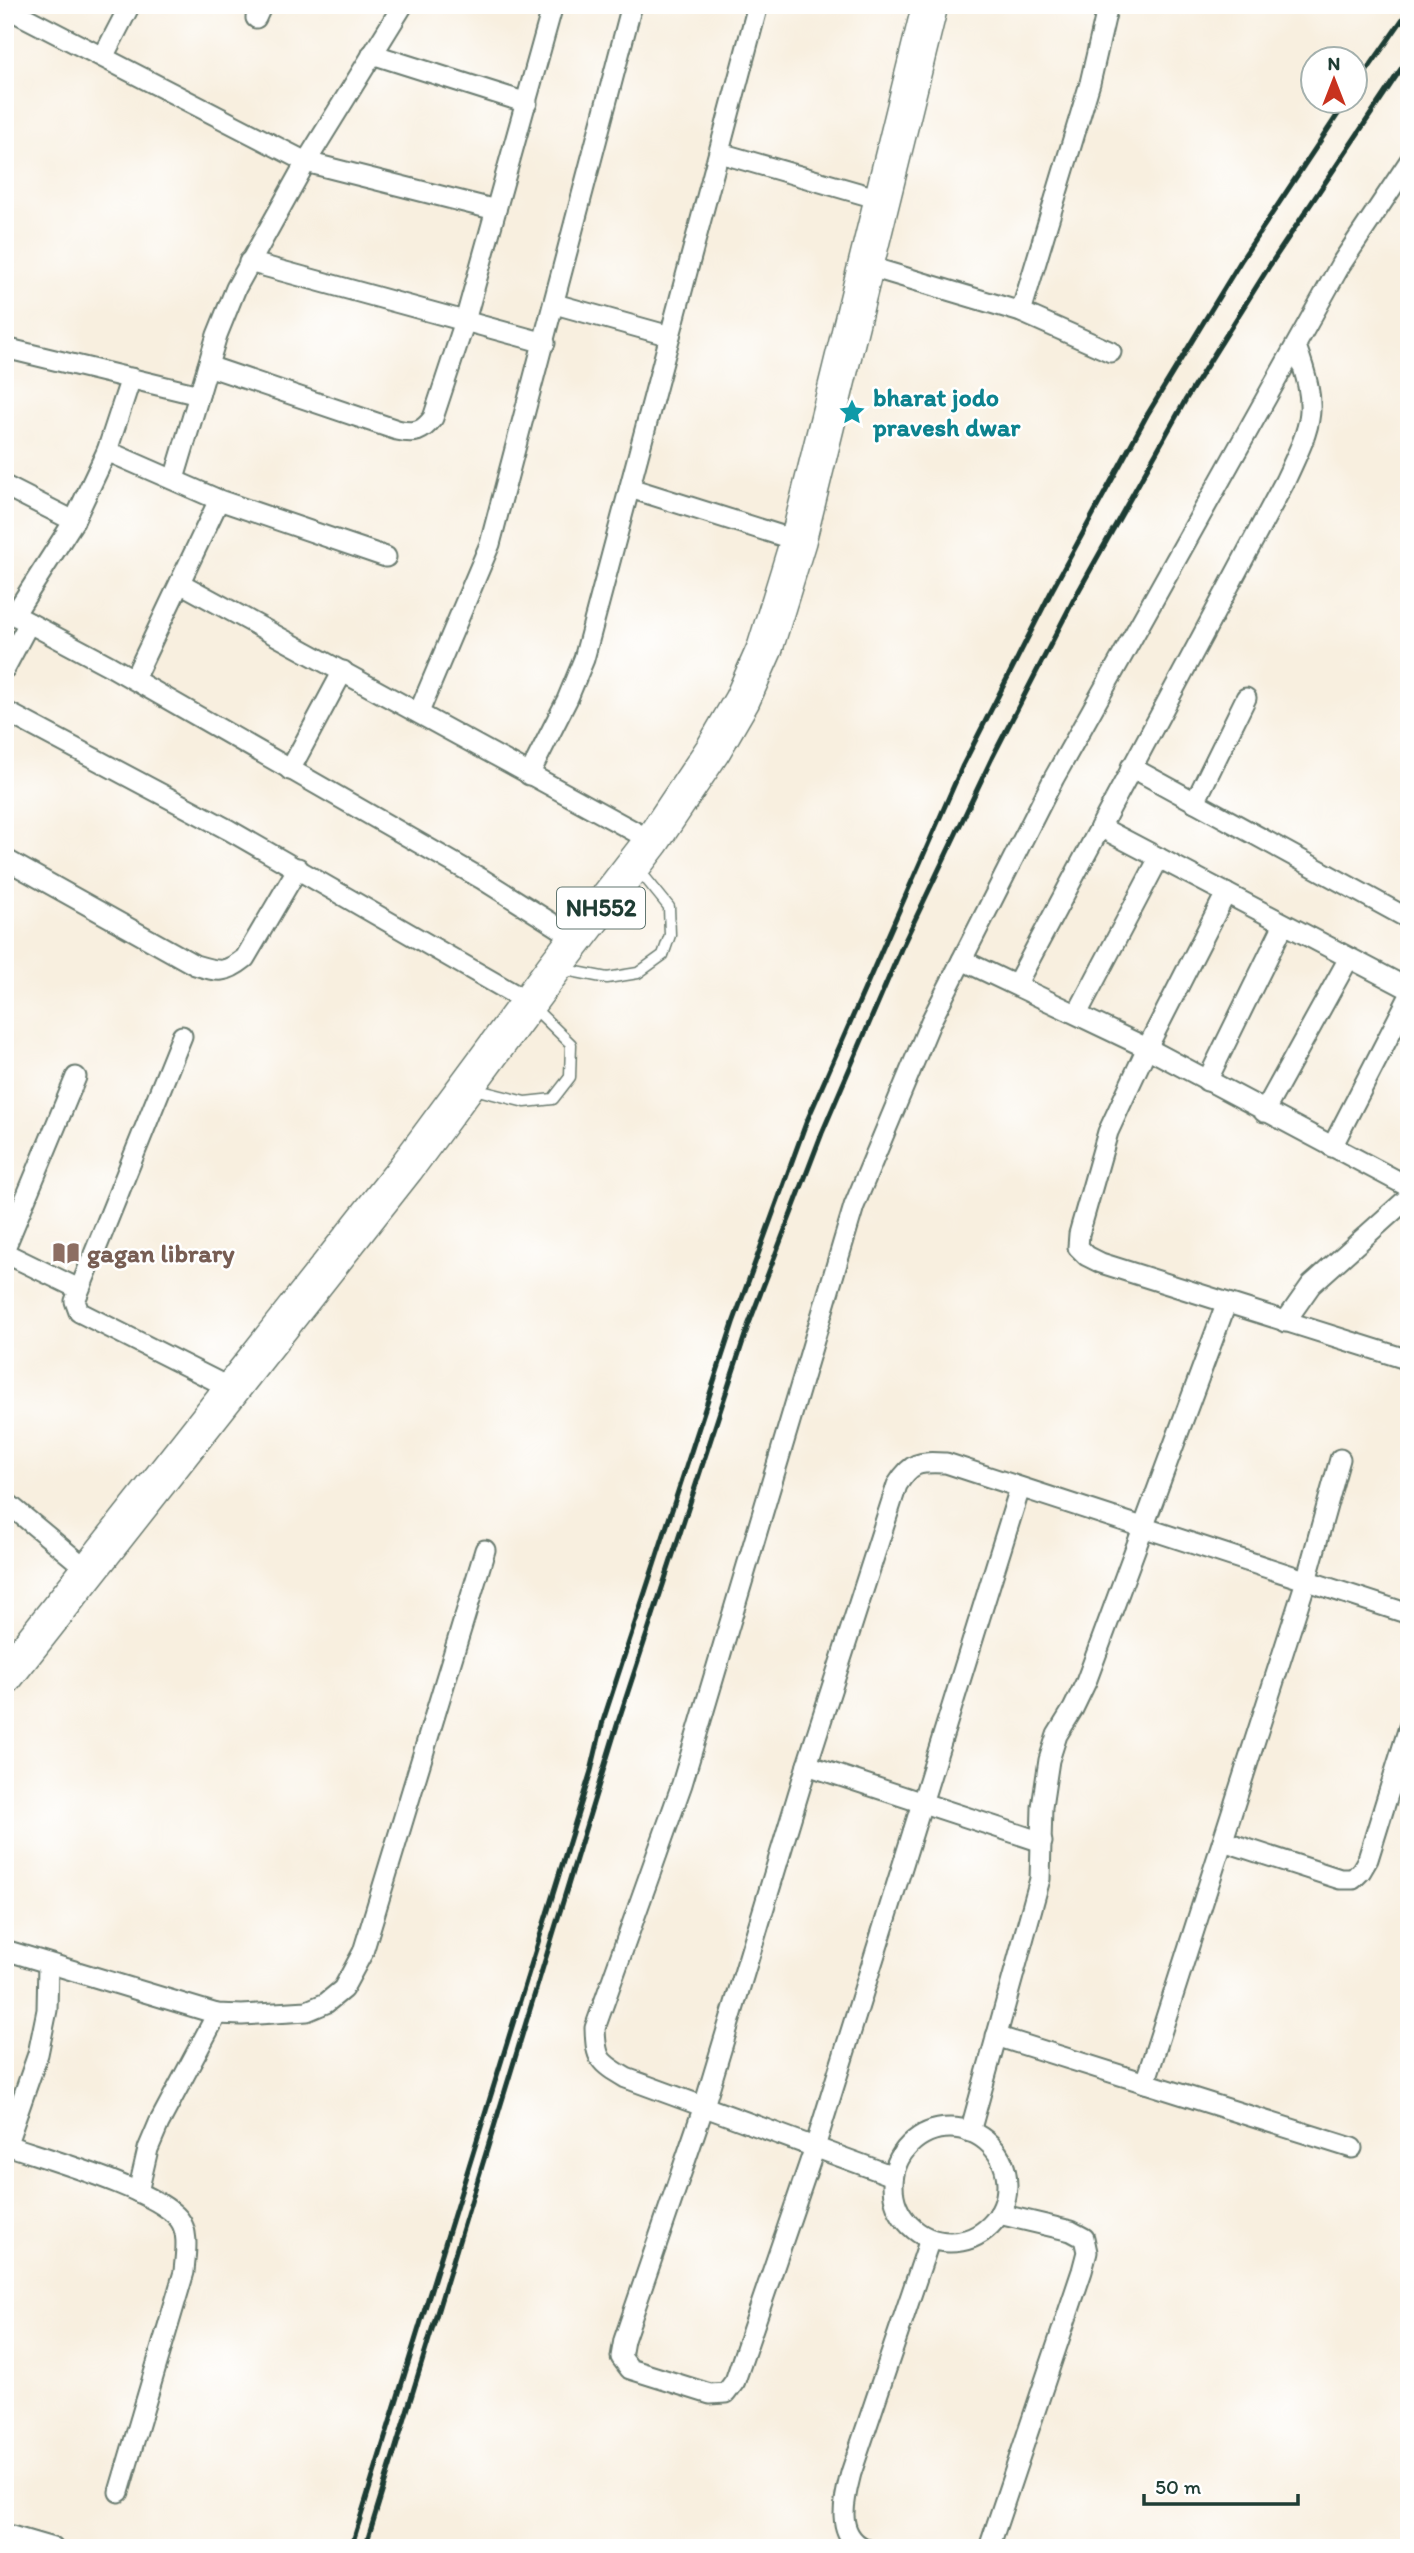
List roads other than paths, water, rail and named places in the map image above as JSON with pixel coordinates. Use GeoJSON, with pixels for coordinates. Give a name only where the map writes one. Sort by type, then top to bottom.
{"type":"FeatureCollection","features":[{"type":"Feature","properties":{"kind":"highway","name":"NH552"},"geometry":{"type":"LineString","coordinates":[[5,1677],[234,1390],[466,1088],[528,1002],[643,853],[713,750],[742,700],[765,648],[797,541],[930,5]]}},
{"type":"Feature","properties":{"kind":"street"},"geometry":{"type":"LineString","coordinates":[[103,58],[130,5]]}},
{"type":"Feature","properties":{"kind":"street"},"geometry":{"type":"LineString","coordinates":[[174,479],[226,312],[249,262],[306,162],[403,5]]}},
{"type":"Feature","properties":{"kind":"street"},"geometry":{"type":"LineString","coordinates":[[208,366],[411,433],[424,430],[433,418],[465,321],[553,5]]}},
{"type":"Feature","properties":{"kind":"street"},"geometry":{"type":"LineString","coordinates":[[419,712],[490,544],[632,5]]}},
{"type":"Feature","properties":{"kind":"street"},"geometry":{"type":"LineString","coordinates":[[529,775],[567,700],[584,659],[758,5]]}},
{"type":"Feature","properties":{"kind":"street"},"geometry":{"type":"LineString","coordinates":[[1021,312],[1090,83],[1108,5]]}},
{"type":"Feature","properties":{"kind":"street"},"geometry":{"type":"LineString","coordinates":[[5,7],[306,162],[496,210]]}},
{"type":"Feature","properties":{"kind":"street"},"geometry":{"type":"LineString","coordinates":[[372,54],[527,103]]}},
{"type":"Feature","properties":{"kind":"street"},"geometry":{"type":"LineString","coordinates":[[720,153],[883,200]]}},
{"type":"Feature","properties":{"kind":"street"},"geometry":{"type":"LineString","coordinates":[[893,2176],[626,2078],[606,2066],[596,2052],[595,2028],[682,1784],[854,1206],[931,1021],[1054,778],[1341,264],[1409,162]]}},
{"type":"Feature","properties":{"kind":"street"},"geometry":{"type":"LineString","coordinates":[[249,262],[545,343]]}},
{"type":"Feature","properties":{"kind":"street"},"geometry":{"type":"LineString","coordinates":[[867,266],[1021,312],[1111,352]]}},
{"type":"Feature","properties":{"kind":"street"},"geometry":{"type":"LineString","coordinates":[[555,304],[670,336]]}},
{"type":"Feature","properties":{"kind":"street"},"geometry":{"type":"LineString","coordinates":[[1016,985],[1306,437],[1311,410],[1308,382],[1296,346]]}},
{"type":"Feature","properties":{"kind":"street"},"geometry":{"type":"LineString","coordinates":[[5,348],[199,395]]}},
{"type":"Feature","properties":{"kind":"street"},"geometry":{"type":"LineString","coordinates":[[5,668],[16,616],[74,521],[107,451],[131,378]]}},
{"type":"Feature","properties":{"kind":"street"},"geometry":{"type":"LineString","coordinates":[[107,451],[219,500],[386,557]]}},
{"type":"Feature","properties":{"kind":"street"},"geometry":{"type":"LineString","coordinates":[[5,486],[74,521]]}},
{"type":"Feature","properties":{"kind":"street"},"geometry":{"type":"LineString","coordinates":[[630,488],[797,541]]}},
{"type":"Feature","properties":{"kind":"street"},"geometry":{"type":"LineString","coordinates":[[134,680],[219,500]]}},
{"type":"Feature","properties":{"kind":"street"},"geometry":{"type":"LineString","coordinates":[[180,583],[419,712],[529,775],[643,853]]}},
{"type":"Feature","properties":{"kind":"street"},"geometry":{"type":"LineString","coordinates":[[16,616],[134,680],[482,879],[577,939]]}},
{"type":"Feature","properties":{"kind":"street"},"geometry":{"type":"LineString","coordinates":[[290,770],[343,671]]}},
{"type":"Feature","properties":{"kind":"street"},"geometry":{"type":"LineString","coordinates":[[1195,802],[1246,698]]}},
{"type":"Feature","properties":{"kind":"street"},"geometry":{"type":"LineString","coordinates":[[5,710],[298,868],[528,1002]]}},
{"type":"Feature","properties":{"kind":"street"},"geometry":{"type":"LineString","coordinates":[[1131,768],[1409,919]]}},
{"type":"Feature","properties":{"kind":"street"},"geometry":{"type":"LineString","coordinates":[[1100,827],[1409,989]]}},
{"type":"Feature","properties":{"kind":"street"},"geometry":{"type":"LineString","coordinates":[[1077,1014],[1159,858]]}},
{"type":"Feature","properties":{"kind":"street"},"geometry":{"type":"LineString","coordinates":[[5,859],[195,965],[218,972],[232,968],[245,958],[298,868]]}},
{"type":"Feature","properties":{"kind":"street"},"geometry":{"type":"LineString","coordinates":[[1226,893],[1147,1048],[1108,1132],[1079,1234],[1078,1247],[1087,1256],[1101,1263],[1409,1360]]}},
{"type":"Feature","properties":{"kind":"street"},"geometry":{"type":"LineString","coordinates":[[1207,1081],[1284,924]]}},
{"type":"Feature","properties":{"kind":"street"},"geometry":{"type":"LineString","coordinates":[[1264,1112],[1349,958]]}},
{"type":"Feature","properties":{"kind":"street"},"geometry":{"type":"LineString","coordinates":[[962,960],[1147,1048],[1409,1187]]}},
{"type":"Feature","properties":{"kind":"street"},"geometry":{"type":"LineString","coordinates":[[1332,1147],[1409,997]]}},
{"type":"Feature","properties":{"kind":"street"},"geometry":{"type":"LineString","coordinates":[[182,1036],[75,1301],[79,1312],[234,1390]]}},
{"type":"Feature","properties":{"kind":"street"},"geometry":{"type":"LineString","coordinates":[[5,1248],[76,1077]]}},
{"type":"Feature","properties":{"kind":"street"},"geometry":{"type":"LineString","coordinates":[[1285,1322],[1311,1285],[1409,1197]]}},
{"type":"Feature","properties":{"kind":"street"},"geometry":{"type":"LineString","coordinates":[[5,1253],[79,1289]]}},
{"type":"Feature","properties":{"kind":"street"},"geometry":{"type":"LineString","coordinates":[[970,2132],[1040,1880],[1042,1807],[1049,1760],[1057,1735],[1086,1682],[1226,1304]]}},
{"type":"Feature","properties":{"kind":"street"},"geometry":{"type":"LineString","coordinates":[[1144,2083],[1306,1581],[1340,1459]]}},
{"type":"Feature","properties":{"kind":"street"},"geometry":{"type":"LineString","coordinates":[[1020,1488],[815,2147],[735,2381],[726,2393],[710,2394],[630,2369],[621,2357],[624,2340],[704,2106],[807,1765],[897,1485],[907,1469],[924,1462],[946,1464],[1409,1614]]}},
{"type":"Feature","properties":{"kind":"street"},"geometry":{"type":"LineString","coordinates":[[5,1501],[89,1571]]}},
{"type":"Feature","properties":{"kind":"street"},"geometry":{"type":"LineString","coordinates":[[5,1950],[217,2014],[307,2011],[326,2003],[343,1989],[363,1952],[485,1550]]}},
{"type":"Feature","properties":{"kind":"street"},"geometry":{"type":"LineString","coordinates":[[1223,1841],[1340,1879],[1353,1879],[1368,1859],[1409,1727]]}},
{"type":"Feature","properties":{"kind":"street"},"geometry":{"type":"LineString","coordinates":[[807,1765],[1042,1842]]}},
{"type":"Feature","properties":{"kind":"street"},"geometry":{"type":"LineString","coordinates":[[48,1964],[47,2010],[38,2054],[6,2147],[138,2192],[164,2206],[181,2221],[186,2240],[184,2272],[119,2492]]}},
{"type":"Feature","properties":{"kind":"street"},"geometry":{"type":"LineString","coordinates":[[138,2192],[148,2149],[159,2123],[217,2014]]}},
{"type":"Feature","properties":{"kind":"street"},"geometry":{"type":"LineString","coordinates":[[996,2036],[1352,2148]]}},
{"type":"Feature","properties":{"kind":"street"},"geometry":{"type":"LineString","coordinates":[[937,2130],[970,2132],[987,2142],[1000,2157],[1006,2176],[1006,2196],[999,2214],[987,2229],[970,2239],[950,2242],[930,2239],[913,2229],[900,2214],[893,2196],[893,2176],[903,2153],[921,2136],[937,2130]]}},
{"type":"Feature","properties":{"kind":"street"},"geometry":{"type":"LineString","coordinates":[[989,2548],[1087,2252],[1083,2238],[1072,2231],[999,2214]]}},
{"type":"Feature","properties":{"kind":"street"},"geometry":{"type":"LineString","coordinates":[[864,2548],[858,2545],[846,2530],[843,2504],[930,2239]]}},
{"type":"Feature","properties":{"kind":"street"},"geometry":{"type":"LineString","coordinates":[[5,2534],[53,2548]]}},
{"type":"Feature","properties":{"kind":"lane"},"geometry":{"type":"LineString","coordinates":[[554,968],[607,978],[638,973],[663,955],[670,935],[669,907],[643,853]]}},
{"type":"Feature","properties":{"kind":"lane"},"geometry":{"type":"LineString","coordinates":[[466,1088],[525,1102],[554,1099],[570,1077],[571,1044],[528,1002]]}},
{"type":"Feature","properties":{"kind":"railway"},"geometry":{"type":"LineString","coordinates":[[1368,69],[1409,10]]}},
{"type":"Feature","properties":{"kind":"railway"},"geometry":{"type":"LineString","coordinates":[[365,2548],[618,1722],[748,1326],[822,1133],[901,949],[992,758],[1073,601],[1186,399],[1270,265],[1409,57]]}},
{"type":"Feature","properties":{"kind":"railway"},"geometry":{"type":"LineString","coordinates":[[351,2548],[591,1771],[603,1721],[733,1323],[806,1123],[962,767],[1051,592],[1147,415],[1242,259],[1337,116]]}},
{"type":"Feature","properties":{"kind":"place","name":"bharat jodo pravesh dwar"},"geometry":{"type":"Point","coordinates":[852,412]}},
{"type":"Feature","properties":{"kind":"place","name":"gagan library"},"geometry":{"type":"Point","coordinates":[66,1253]}}]}
